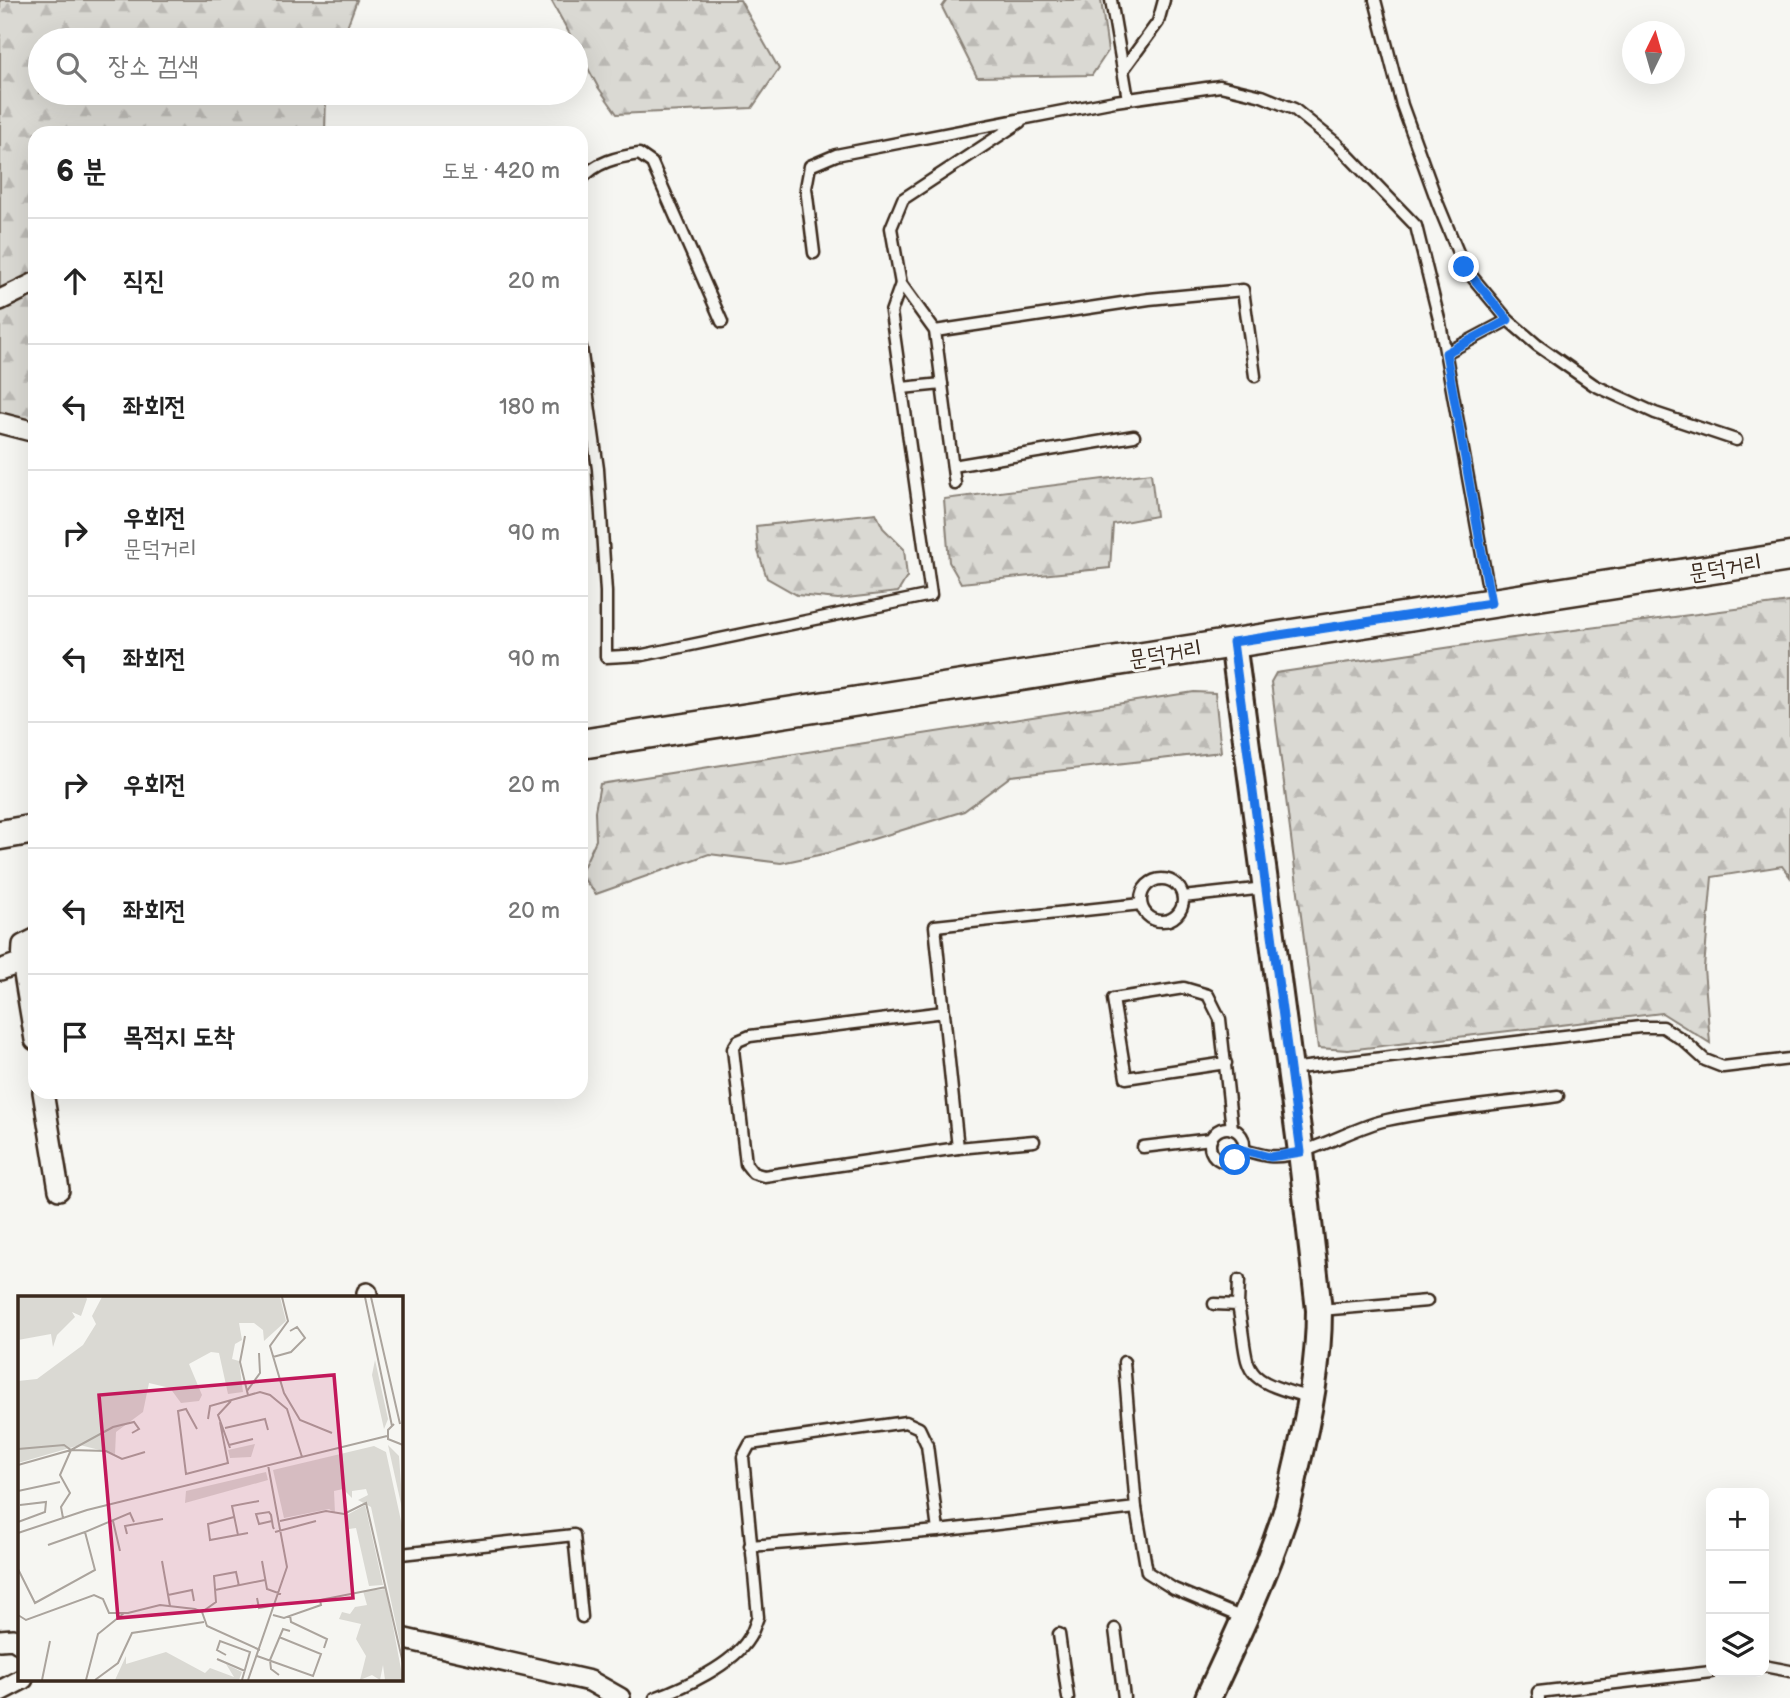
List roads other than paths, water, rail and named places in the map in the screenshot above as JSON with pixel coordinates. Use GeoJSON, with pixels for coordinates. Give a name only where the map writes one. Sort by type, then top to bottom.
{"type":"FeatureCollection","features":[{"type":"Feature","properties":{"kind":"main road","name":"문덕거리"},"geometry":{"type":"LineString","coordinates":[[588,743],[1790,557]]}},
{"type":"Feature","properties":{"kind":"main road"},"geometry":{"type":"LineString","coordinates":[[0,835],[28,830]]}},
{"type":"Feature","properties":{"kind":"street"},"geometry":{"type":"LineString","coordinates":[[0,300],[28,286]]}},
{"type":"Feature","properties":{"kind":"street"},"geometry":{"type":"LineString","coordinates":[[0,423],[28,430]]}},
{"type":"Feature","properties":{"kind":"street"},"geometry":{"type":"LineString","coordinates":[[1208,1698],[1245,1618],[1284,1519],[1312,1398],[1319,1336],[1319,1310],[1301,1152],[1233,642]]}},
{"type":"Feature","properties":{"kind":"street"},"geometry":{"type":"LineString","coordinates":[[28,942],[23,945],[22,961],[28,997]]}},
{"type":"Feature","properties":{"kind":"street"},"geometry":{"type":"LineString","coordinates":[[0,970],[22,961]]}},
{"type":"Feature","properties":{"kind":"street"},"geometry":{"type":"LineString","coordinates":[[44,1099],[59,1190]]}},
{"type":"Feature","properties":{"kind":"street"},"geometry":{"type":"LineString","coordinates":[[402,1634],[590,1681],[620,1698]]}},
{"type":"Feature","properties":{"kind":"street"},"geometry":{"type":"LineString","coordinates":[[0,1640],[13,1639],[18,1642]]}},
{"type":"Feature","properties":{"kind":"street"},"geometry":{"type":"LineString","coordinates":[[0,1692],[21,1680]]}},
{"type":"Feature","properties":{"kind":"lane"},"geometry":{"type":"LineString","coordinates":[[1111,0],[1128,99]]}},
{"type":"Feature","properties":{"kind":"lane"},"geometry":{"type":"LineString","coordinates":[[1123,70],[1158,22],[1164,0]]}},
{"type":"Feature","properties":{"kind":"lane"},"geometry":{"type":"LineString","coordinates":[[1375,0],[1402,105],[1464,267],[1508,320],[1537,345],[1594,385],[1655,413],[1736,440]]}},
{"type":"Feature","properties":{"kind":"lane"},"geometry":{"type":"LineString","coordinates":[[814,253],[806,188],[810,166],[836,155],[1128,99],[1220,86],[1262,96],[1294,109],[1336,143],[1416,226],[1446,353],[1491,603]]}},
{"type":"Feature","properties":{"kind":"lane"},"geometry":{"type":"LineString","coordinates":[[955,484],[935,331],[901,284],[891,228],[903,200],[1027,118]]}},
{"type":"Feature","properties":{"kind":"lane"},"geometry":{"type":"LineString","coordinates":[[588,173],[613,158],[639,154],[653,163],[722,322]]}},
{"type":"Feature","properties":{"kind":"lane"},"geometry":{"type":"LineString","coordinates":[[588,397],[598,469],[606,592],[606,657],[643,654],[931,595],[891,313],[901,284]]}},
{"type":"Feature","properties":{"kind":"lane"},"geometry":{"type":"LineString","coordinates":[[935,331],[1149,299],[1242,290],[1255,376]]}},
{"type":"Feature","properties":{"kind":"lane"},"geometry":{"type":"LineString","coordinates":[[1446,353],[1508,320]]}},
{"type":"Feature","properties":{"kind":"lane"},"geometry":{"type":"LineString","coordinates":[[902,388],[942,384]]}},
{"type":"Feature","properties":{"kind":"lane"},"geometry":{"type":"LineString","coordinates":[[953,466],[1134,436]]}},
{"type":"Feature","properties":{"kind":"lane"},"geometry":{"type":"LineString","coordinates":[[1163,879],[1176,884],[1183,897],[1181,911],[1169,920],[1155,920],[1144,911],[1141,904],[1149,884],[1163,879]]}},
{"type":"Feature","properties":{"kind":"lane"},"geometry":{"type":"LineString","coordinates":[[1183,897],[1265,888]]}},
{"type":"Feature","properties":{"kind":"lane"},"geometry":{"type":"LineString","coordinates":[[958,1148],[935,926],[1141,904]]}},
{"type":"Feature","properties":{"kind":"lane"},"geometry":{"type":"LineString","coordinates":[[1211,1139],[1212,1152],[1222,1160],[1235,1160],[1243,1150],[1242,1137],[1233,1129],[1226,1063],[1220,1019],[1208,995],[1184,988],[1113,999],[1126,1078],[1226,1063]]}},
{"type":"Feature","properties":{"kind":"lane"},"geometry":{"type":"LineString","coordinates":[[944,1012],[750,1036],[738,1041],[733,1049],[746,1164],[753,1173],[764,1176],[958,1148],[1034,1141]]}},
{"type":"Feature","properties":{"kind":"lane"},"geometry":{"type":"LineString","coordinates":[[1289,1069],[1640,1027],[1662,1027],[1683,1040],[1704,1060],[1723,1067],[1790,1059]]}},
{"type":"Feature","properties":{"kind":"lane"},"geometry":{"type":"LineString","coordinates":[[1243,1150],[1270,1157],[1301,1152],[1385,1120],[1559,1096]]}},
{"type":"Feature","properties":{"kind":"lane"},"geometry":{"type":"LineString","coordinates":[[1143,1147],[1211,1139],[1220,1130],[1233,1129]]}},
{"type":"Feature","properties":{"kind":"lane"},"geometry":{"type":"LineString","coordinates":[[1239,1280],[1238,1305],[1243,1349],[1249,1368],[1259,1380],[1312,1398]]}},
{"type":"Feature","properties":{"kind":"lane"},"geometry":{"type":"LineString","coordinates":[[1319,1310],[1427,1301]]}},
{"type":"Feature","properties":{"kind":"lane"},"geometry":{"type":"LineString","coordinates":[[1214,1304],[1238,1305]]}},
{"type":"Feature","properties":{"kind":"lane"},"geometry":{"type":"LineString","coordinates":[[1124,1362],[1136,1508],[1147,1572],[1174,1589],[1245,1618]]}},
{"type":"Feature","properties":{"kind":"lane"},"geometry":{"type":"LineString","coordinates":[[655,1698],[690,1685],[721,1665],[749,1640],[758,1617],[743,1457],[750,1444],[906,1422],[919,1427],[927,1446],[938,1531]]}},
{"type":"Feature","properties":{"kind":"lane"},"geometry":{"type":"LineString","coordinates":[[750,1546],[938,1531],[1136,1508]]}},
{"type":"Feature","properties":{"kind":"lane"},"geometry":{"type":"LineString","coordinates":[[402,1554],[574,1535],[582,1616]]}},
{"type":"Feature","properties":{"kind":"lane"},"geometry":{"type":"LineString","coordinates":[[1115,1629],[1124,1698]]}},
{"type":"Feature","properties":{"kind":"lane"},"geometry":{"type":"LineString","coordinates":[[1059,1634],[1068,1698]]}},
{"type":"Feature","properties":{"kind":"lane"},"geometry":{"type":"LineString","coordinates":[[1769,1667],[1790,1671]]}},
{"type":"Feature","properties":{"kind":"lane"},"geometry":{"type":"LineString","coordinates":[[1539,1698],[1538,1692],[1706,1673]]}}]}
